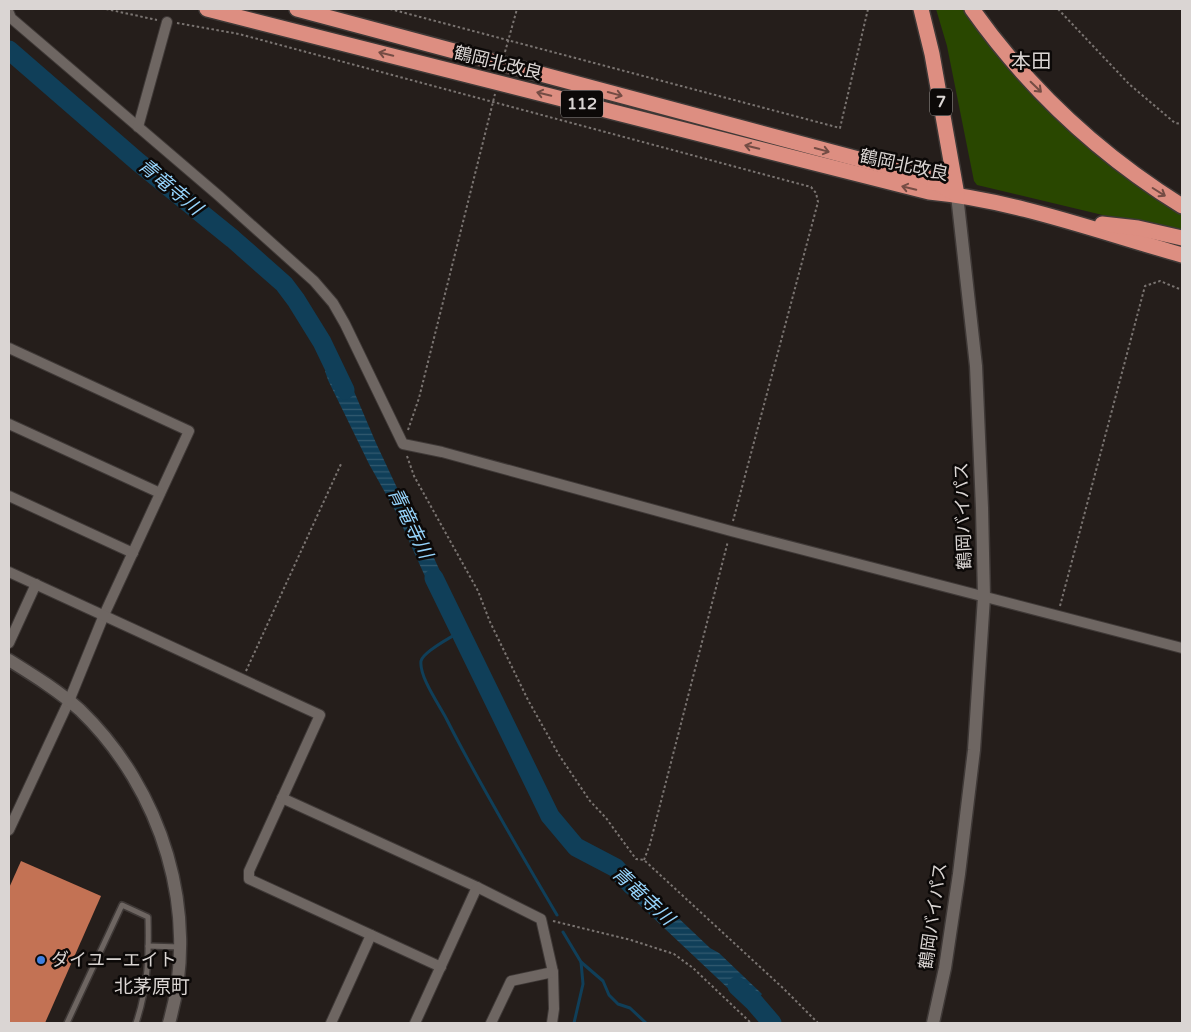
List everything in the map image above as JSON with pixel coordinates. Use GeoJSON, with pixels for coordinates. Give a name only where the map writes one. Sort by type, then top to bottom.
{"type":"FeatureCollection","features":[{"type":"Feature","properties":{"kind":"highway","name":"鶴岡北改良"},"geometry":{"type":"LineString","coordinates":[[207,9],[929,192],[957,195]]}},
{"type":"Feature","properties":{"kind":"highway","name":"鶴岡北改良"},"geometry":{"type":"LineString","coordinates":[[297,9],[926,178],[957,195]]}},
{"type":"Feature","properties":{"kind":"highway","name":"鶴岡バイパス"},"geometry":{"type":"LineString","coordinates":[[921,9],[932,54],[957,195]]}},
{"type":"Feature","properties":{"kind":"highway"},"geometry":{"type":"LineString","coordinates":[[972,9],[1025,76],[1085,135],[1147,184],[1182,206]]}},
{"type":"Feature","properties":{"kind":"highway"},"geometry":{"type":"LineString","coordinates":[[957,195],[1061,219],[1182,256]]}},
{"type":"Feature","properties":{"kind":"highway"},"geometry":{"type":"LineString","coordinates":[[1061,219],[1138,228],[1182,238]]}},
{"type":"Feature","properties":{"kind":"main road","name":"鶴岡バイパス"},"geometry":{"type":"LineString","coordinates":[[933,1023],[945,968],[959,874],[979,684],[984,597],[976,366],[957,195]]}},
{"type":"Feature","properties":{"kind":"main road"},"geometry":{"type":"LineString","coordinates":[[9,660],[69,701],[97,728],[133,774],[148,803],[160,831],[176,893],[180,947],[177,991],[169,1023]]}},
{"type":"Feature","properties":{"kind":"street"},"geometry":{"type":"LineString","coordinates":[[9,13],[11,18],[314,281],[333,303],[345,324],[403,444],[442,452],[731,531],[1182,648]]}},
{"type":"Feature","properties":{"kind":"street"},"geometry":{"type":"LineString","coordinates":[[138,127],[167,22]]}},
{"type":"Feature","properties":{"kind":"street"},"geometry":{"type":"LineString","coordinates":[[9,348],[189,431],[104,616],[69,701],[9,830]]}},
{"type":"Feature","properties":{"kind":"street"},"geometry":{"type":"LineString","coordinates":[[9,424],[160,493]]}},
{"type":"Feature","properties":{"kind":"street"},"geometry":{"type":"LineString","coordinates":[[9,496],[133,553]]}},
{"type":"Feature","properties":{"kind":"street"},"geometry":{"type":"LineString","coordinates":[[9,572],[320,715],[249,871],[249,879],[441,967]]}},
{"type":"Feature","properties":{"kind":"street"},"geometry":{"type":"LineString","coordinates":[[9,643],[36,584]]}},
{"type":"Feature","properties":{"kind":"street"},"geometry":{"type":"LineString","coordinates":[[282,798],[541,919],[553,972],[554,1009],[552,1023]]}},
{"type":"Feature","properties":{"kind":"street"},"geometry":{"type":"LineString","coordinates":[[415,1023],[477,888]]}},
{"type":"Feature","properties":{"kind":"street"},"geometry":{"type":"LineString","coordinates":[[331,1023],[371,935]]}},
{"type":"Feature","properties":{"kind":"street"},"geometry":{"type":"LineString","coordinates":[[491,1023],[511,981],[553,972]]}},
{"type":"Feature","properties":{"kind":"lane"},"geometry":{"type":"LineString","coordinates":[[67,1023],[122,905],[148,917],[145,992],[136,1023]]}},
{"type":"Feature","properties":{"kind":"lane"},"geometry":{"type":"LineString","coordinates":[[148,946],[180,947]]}},
{"type":"Feature","properties":{"kind":"path"},"geometry":{"type":"LineString","coordinates":[[106,9],[167,22],[239,34],[811,187],[816,193],[818,202],[655,825],[644,860]]}},
{"type":"Feature","properties":{"kind":"path"},"geometry":{"type":"LineString","coordinates":[[390,9],[840,128],[868,9]]}},
{"type":"Feature","properties":{"kind":"path"},"geometry":{"type":"LineString","coordinates":[[501,64],[518,9]]}},
{"type":"Feature","properties":{"kind":"path"},"geometry":{"type":"LineString","coordinates":[[1058,9],[1129,84],[1175,123],[1182,124]]}},
{"type":"Feature","properties":{"kind":"path"},"geometry":{"type":"LineString","coordinates":[[498,83],[419,398],[403,444],[414,476],[478,591],[490,622],[528,700],[559,756],[590,801],[606,818],[636,859],[644,860],[784,989],[818,1023]]}},
{"type":"Feature","properties":{"kind":"path"},"geometry":{"type":"LineString","coordinates":[[1058,616],[1145,286],[1160,281],[1182,290]]}},
{"type":"Feature","properties":{"kind":"path"},"geometry":{"type":"LineString","coordinates":[[242,679],[341,464]]}},
{"type":"Feature","properties":{"kind":"path"},"geometry":{"type":"LineString","coordinates":[[541,919],[631,940],[674,954],[706,980],[752,1023]]}},
{"type":"Feature","properties":{"kind":"green space"},"geometry":{"type":"Polygon","coordinates":[[[936,9],[977,9],[1050,112],[1182,205],[1182,234],[977,185],[974,181],[947,46],[936,9]]]}},
{"type":"Feature","properties":{"kind":"water"},"geometry":{"type":"Polygon","coordinates":[[[340,364],[350,382],[413,522],[434,558],[451,595],[437,603],[396,512],[369,464],[328,380],[325,371],[340,364]]]}},
{"type":"Feature","properties":{"kind":"water"},"geometry":{"type":"Polygon","coordinates":[[[619,864],[648,893],[671,911],[710,948],[719,953],[762,994],[750,1009],[610,877],[619,864]]]}},
{"type":"Feature","properties":{"kind":"building","name":"ダイユーエイト"},"geometry":{"type":"Polygon","coordinates":[[[21,861],[101,896],[45,1023],[9,1023],[9,888],[21,861]]]}},
{"type":"Feature","properties":{"kind":"waterway","name":"青竜寺川"},"geometry":{"type":"LineString","coordinates":[[9,50],[138,162],[233,239],[284,284],[322,342],[345,390]]}},
{"type":"Feature","properties":{"kind":"waterway","name":"青竜寺川"},"geometry":{"type":"LineString","coordinates":[[434,578],[550,816],[576,847],[616,868],[632,886]]}},
{"type":"Feature","properties":{"kind":"waterway"},"geometry":{"type":"LineString","coordinates":[[460,632],[438,645],[423,657],[421,661],[423,675],[487,794],[557,915]]}},
{"type":"Feature","properties":{"kind":"waterway"},"geometry":{"type":"LineString","coordinates":[[563,932],[581,962],[603,981],[609,995],[618,1004],[630,1008],[646,1023]]}},
{"type":"Feature","properties":{"kind":"waterway"},"geometry":{"type":"LineString","coordinates":[[574,1023],[583,984],[581,962]]}},
{"type":"Feature","properties":{"kind":"waterway","name":"青竜寺川"},"geometry":{"type":"LineString","coordinates":[[737,986],[772,1023]]}},
{"type":"Feature","properties":{"kind":"place","name":"ダイユーエイト"},"geometry":{"type":"Point","coordinates":[41,960]}},
{"type":"Feature","properties":{"kind":"district","name":"本田"},"geometry":{"type":"Point","coordinates":[1031,62]}},
{"type":"Feature","properties":{"kind":"district","name":"北茅原町"},"geometry":{"type":"Point","coordinates":[152,987]}}]}
